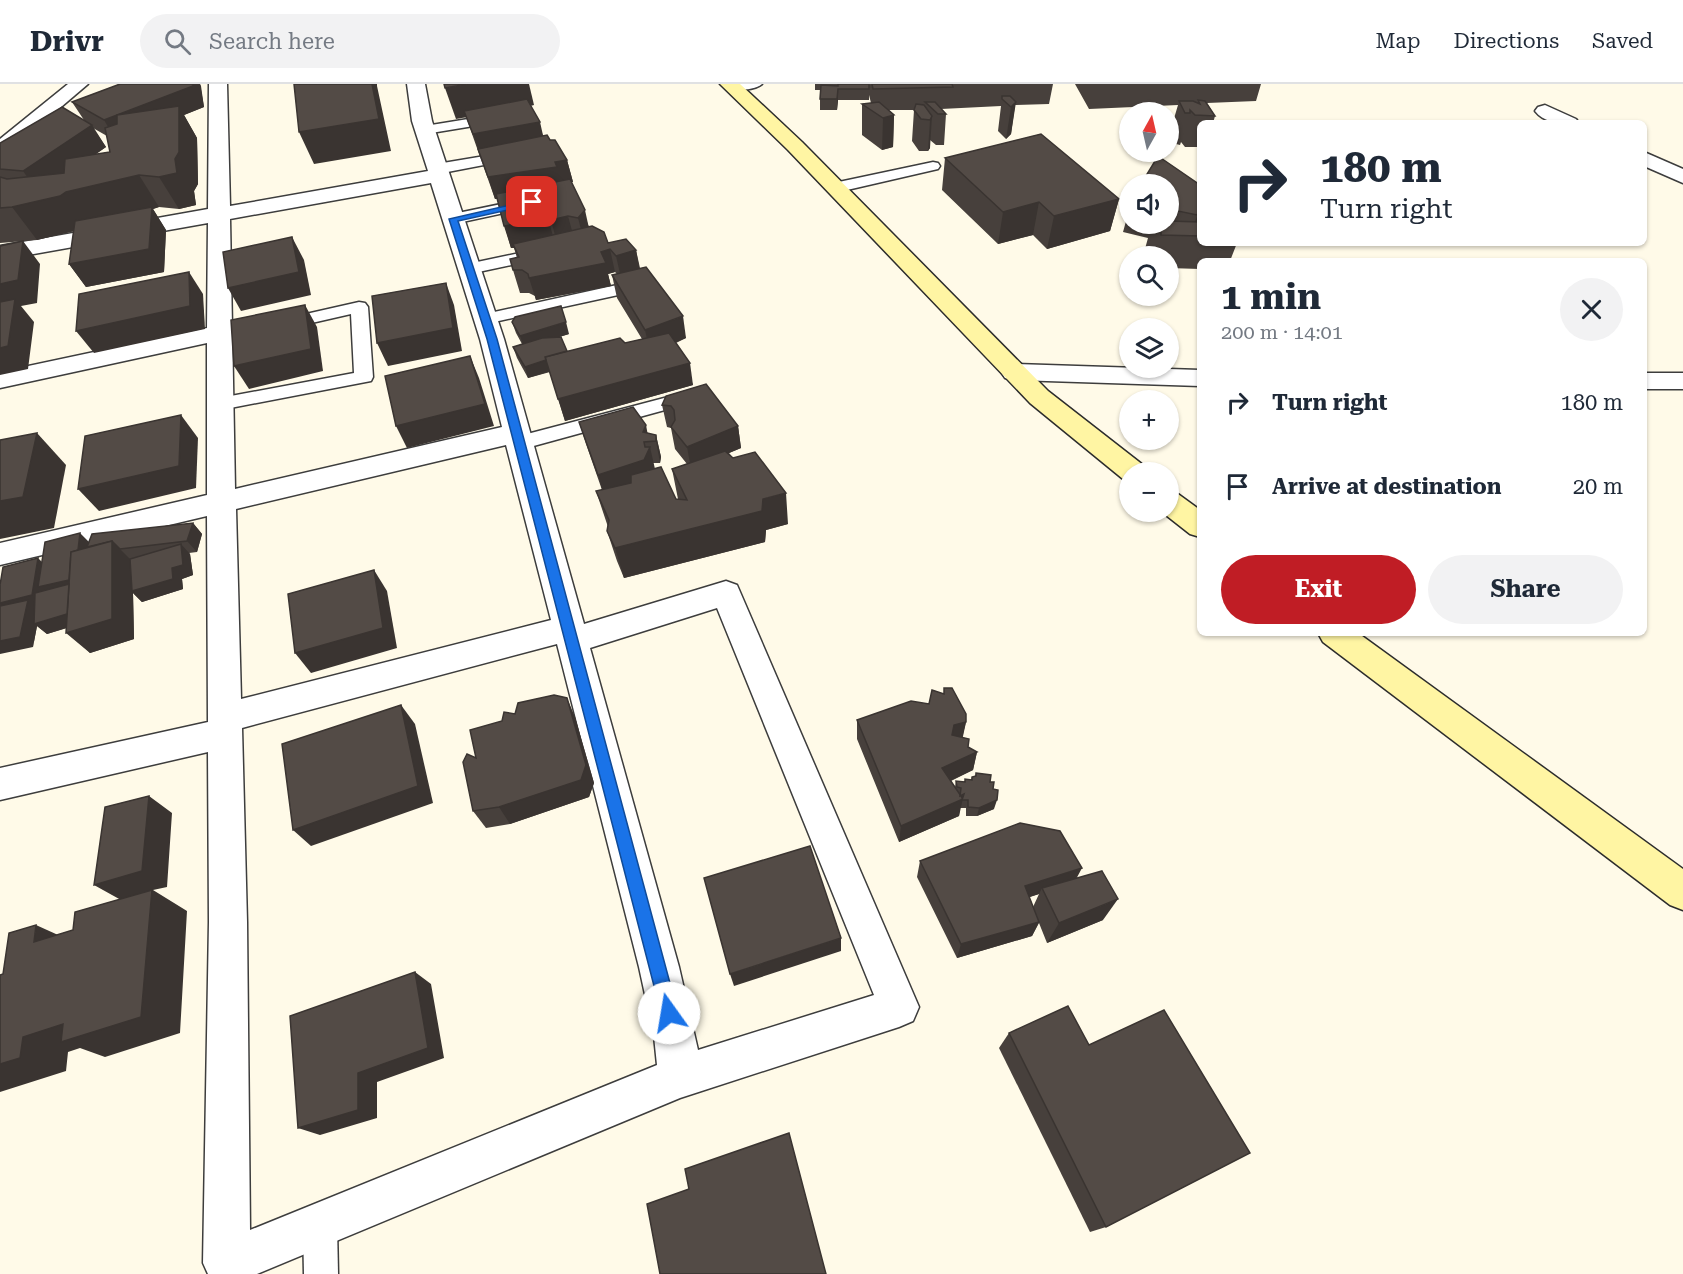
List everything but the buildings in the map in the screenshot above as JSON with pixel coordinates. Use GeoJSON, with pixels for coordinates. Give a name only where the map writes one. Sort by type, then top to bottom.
{"type":"FeatureCollection","features":[{"type":"Feature","properties":{"kind":"street"},"geometry":{"type":"LineString","coordinates":[[0,149],[79,84]]}},
{"type":"Feature","properties":{"kind":"street"},"geometry":{"type":"LineString","coordinates":[[0,784],[224,725],[570,635],[726,593],[899,1007],[680,1077],[227,1263],[228,922],[224,725],[220,404],[228,336],[220,214],[218,84]]}},
{"type":"Feature","properties":{"kind":"street"},"geometry":{"type":"LineString","coordinates":[[416,84],[425,130],[485,318],[518,438],[658,967],[675,1036],[680,1077]]}},
{"type":"Feature","properties":{"kind":"street"},"geometry":{"type":"LineString","coordinates":[[739,85],[834,188],[1039,397],[1120,462]]}},
{"type":"Feature","properties":{"kind":"street"},"geometry":{"type":"LineString","coordinates":[[1545,111],[1563,120]]}},
{"type":"Feature","properties":{"kind":"street"},"geometry":{"type":"LineString","coordinates":[[1647,159],[1683,177]]}},
{"type":"Feature","properties":{"kind":"street"},"geometry":{"type":"LineString","coordinates":[[0,253],[438,172]]}},
{"type":"Feature","properties":{"kind":"street"},"geometry":{"type":"LineString","coordinates":[[0,380],[228,336]]}},
{"type":"Feature","properties":{"kind":"street"},"geometry":{"type":"LineString","coordinates":[[1014,372],[1197,378]]}},
{"type":"Feature","properties":{"kind":"street"},"geometry":{"type":"LineString","coordinates":[[1647,381],[1683,381]]}},
{"type":"Feature","properties":{"kind":"street"},"geometry":{"type":"LineString","coordinates":[[0,554],[221,502],[518,438]]}},
{"type":"Feature","properties":{"kind":"street"},"geometry":{"type":"LineString","coordinates":[[1179,510],[1197,524]]}},
{"type":"Feature","properties":{"kind":"street"},"geometry":{"type":"LineString","coordinates":[[1338,636],[1683,892]]}},
{"type":"Feature","properties":{"kind":"lane"},"geometry":{"type":"LineString","coordinates":[[425,130],[519,115]]}},
{"type":"Feature","properties":{"kind":"lane"},"geometry":{"type":"LineString","coordinates":[[438,172],[532,152]]}},
{"type":"Feature","properties":{"kind":"lane"},"geometry":{"type":"LineString","coordinates":[[834,188],[933,166]]}},
{"type":"Feature","properties":{"kind":"lane"},"geometry":{"type":"LineString","coordinates":[[453,219],[550,198]]}},
{"type":"Feature","properties":{"kind":"lane"},"geometry":{"type":"LineString","coordinates":[[469,269],[562,249]]}},
{"type":"Feature","properties":{"kind":"lane"},"geometry":{"type":"LineString","coordinates":[[485,318],[626,288]]}},
{"type":"Feature","properties":{"kind":"lane"},"geometry":{"type":"LineString","coordinates":[[220,404],[364,377],[359,307],[267,329]]}},
{"type":"Feature","properties":{"kind":"lane"},"geometry":{"type":"LineString","coordinates":[[518,438],[687,398]]}},
{"type":"Feature","properties":{"kind":"lane"},"geometry":{"type":"LineString","coordinates":[[320,1226],[321,1274]]}},
{"type":"Feature","properties":{"kind":"route"},"geometry":{"type":"LineString","coordinates":[[532,202],[453,219],[492,339],[669,1013]]}}]}
